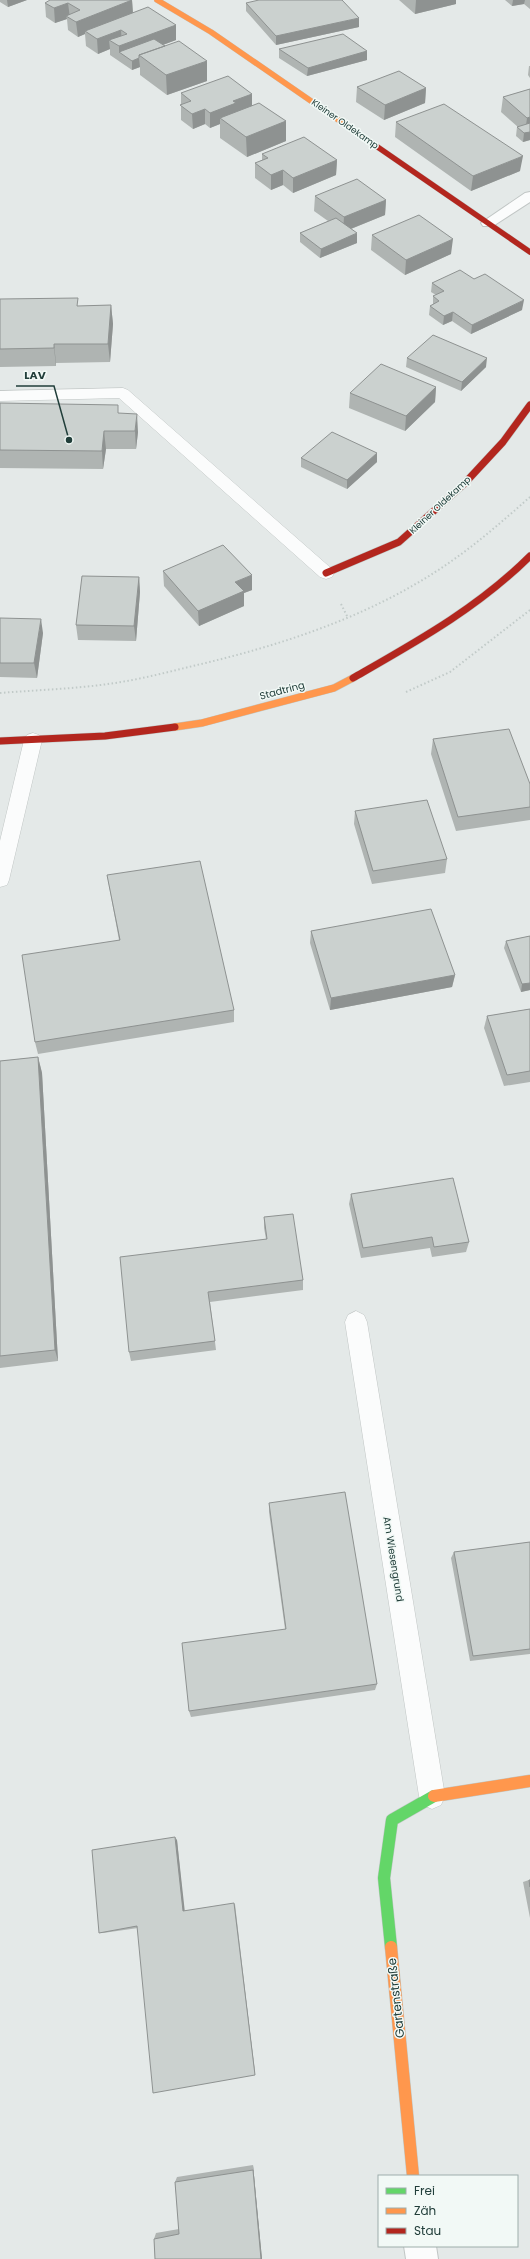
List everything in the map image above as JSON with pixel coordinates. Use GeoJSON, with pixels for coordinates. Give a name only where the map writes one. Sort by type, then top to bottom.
{"type":"FeatureCollection","features":[{"type":"Feature","properties":{"kind":"street","name":"Kleiner Oldekamp"},"geometry":{"type":"LineString","coordinates":[[158,0],[211,32],[530,252]]}},
{"type":"Feature","properties":{"kind":"street"},"geometry":{"type":"LineString","coordinates":[[488,223],[530,196]]}},
{"type":"Feature","properties":{"kind":"street","name":"Kleiner Oldekamp"},"geometry":{"type":"LineString","coordinates":[[326,574],[399,542],[464,484],[503,442],[530,405]]}},
{"type":"Feature","properties":{"kind":"street","name":"Stadtring"},"geometry":{"type":"LineString","coordinates":[[0,741],[105,736],[202,723],[334,688],[424,638],[474,605],[517,570],[530,556]]}},
{"type":"Feature","properties":{"kind":"street"},"geometry":{"type":"LineString","coordinates":[[432,1796],[530,1781]]}},
{"type":"Feature","properties":{"kind":"street","name":"Gartenstraße"},"geometry":{"type":"LineString","coordinates":[[413,2175],[384,1878],[392,1820],[432,1796]]}},
{"type":"Feature","properties":{"kind":"street"},"geometry":{"type":"LineString","coordinates":[[420,2247],[422,2259]]}},
{"type":"Feature","properties":{"kind":"lane"},"geometry":{"type":"LineString","coordinates":[[0,396],[123,393],[326,574]]}},
{"type":"Feature","properties":{"kind":"lane"},"geometry":{"type":"LineString","coordinates":[[1,872],[33,740]]}},
{"type":"Feature","properties":{"kind":"lane","name":"Am Wiesengrund"},"geometry":{"type":"LineString","coordinates":[[356,1322],[432,1796]]}},
{"type":"Feature","properties":{"kind":"path"},"geometry":{"type":"LineString","coordinates":[[0,693],[110,684],[232,658],[348,618],[401,593],[458,559],[509,518],[530,497]]}},
{"type":"Feature","properties":{"kind":"building"},"geometry":{"type":"Polygon","coordinates":[[[50,0],[132,0],[76,22],[66,16],[80,10],[68,3],[54,8],[45,3],[50,0]]]}},
{"type":"Feature","properties":{"kind":"building"},"geometry":{"type":"Polygon","coordinates":[[[259,0],[342,0],[359,18],[276,36],[246,3],[259,0]]]}},
{"type":"Feature","properties":{"kind":"building"},"geometry":{"type":"Polygon","coordinates":[[[148,7],[176,25],[119,46],[109,40],[127,34],[121,30],[97,39],[85,31],[148,7]]]}},
{"type":"Feature","properties":{"kind":"building"},"geometry":{"type":"Polygon","coordinates":[[[343,34],[367,51],[308,68],[279,49],[343,34]]]}},
{"type":"Feature","properties":{"kind":"building"},"geometry":{"type":"Polygon","coordinates":[[[154,39],[165,46],[139,55],[139,58],[132,61],[119,52],[154,39]]]}},
{"type":"Feature","properties":{"kind":"building"},"geometry":{"type":"Polygon","coordinates":[[[179,41],[207,61],[166,75],[139,55],[179,41]]]}},
{"type":"Feature","properties":{"kind":"building"},"geometry":{"type":"Polygon","coordinates":[[[399,71],[426,88],[385,105],[357,87],[399,71]]]}},
{"type":"Feature","properties":{"kind":"building"},"geometry":{"type":"Polygon","coordinates":[[[228,76],[252,94],[233,101],[236,103],[210,113],[205,109],[192,114],[180,105],[191,101],[181,93],[228,76]]]}},
{"type":"Feature","properties":{"kind":"building"},"geometry":{"type":"Polygon","coordinates":[[[530,89],[530,117],[527,118],[503,97],[530,89]]]}},
{"type":"Feature","properties":{"kind":"building"},"geometry":{"type":"Polygon","coordinates":[[[259,103],[286,121],[246,137],[220,118],[259,103]]]}},
{"type":"Feature","properties":{"kind":"building"},"geometry":{"type":"Polygon","coordinates":[[[444,104],[523,156],[473,176],[396,122],[444,104]]]}},
{"type":"Feature","properties":{"kind":"building"},"geometry":{"type":"Polygon","coordinates":[[[530,123],[530,132],[524,133],[517,127],[530,123]]]}},
{"type":"Feature","properties":{"kind":"building"},"geometry":{"type":"Polygon","coordinates":[[[304,137],[337,160],[293,178],[283,170],[271,175],[255,163],[268,158],[262,154],[304,137]]]}},
{"type":"Feature","properties":{"kind":"building"},"geometry":{"type":"Polygon","coordinates":[[[357,179],[386,200],[344,217],[315,196],[357,179]]]}},
{"type":"Feature","properties":{"kind":"building"},"geometry":{"type":"Polygon","coordinates":[[[419,215],[453,239],[406,260],[372,235],[419,215]]]}},
{"type":"Feature","properties":{"kind":"building"},"geometry":{"type":"Polygon","coordinates":[[[336,218],[357,233],[321,249],[300,233],[336,218]]]}},
{"type":"Feature","properties":{"kind":"building"},"geometry":{"type":"Polygon","coordinates":[[[460,270],[474,279],[485,274],[524,300],[472,325],[453,312],[444,316],[430,306],[439,301],[433,296],[444,291],[432,283],[460,270]]]}},
{"type":"Feature","properties":{"kind":"building"},"geometry":{"type":"Polygon","coordinates":[[[78,298],[77,306],[111,305],[108,344],[54,344],[54,348],[0,349],[0,299],[78,298]]]}},
{"type":"Feature","properties":{"kind":"building"},"geometry":{"type":"Polygon","coordinates":[[[433,335],[487,358],[462,382],[407,358],[433,335]]]}},
{"type":"Feature","properties":{"kind":"building"},"geometry":{"type":"Polygon","coordinates":[[[381,364],[436,387],[406,416],[350,393],[381,364]]]}},
{"type":"Feature","properties":{"kind":"building"},"geometry":{"type":"Polygon","coordinates":[[[0,403],[118,405],[118,413],[137,414],[135,431],[104,431],[102,451],[0,450],[0,403]]]}},
{"type":"Feature","properties":{"kind":"building"},"geometry":{"type":"Polygon","coordinates":[[[332,432],[377,453],[347,480],[301,458],[332,432]]]}},
{"type":"Feature","properties":{"kind":"building"},"geometry":{"type":"Polygon","coordinates":[[[223,545],[252,575],[235,582],[244,591],[198,611],[163,571],[223,545]]]}},
{"type":"Feature","properties":{"kind":"building"},"geometry":{"type":"Polygon","coordinates":[[[82,576],[139,577],[134,626],[76,625],[82,576]]]}},
{"type":"Feature","properties":{"kind":"building"},"geometry":{"type":"Polygon","coordinates":[[[0,618],[41,619],[34,663],[0,663],[0,618]]]}},
{"type":"Feature","properties":{"kind":"building"},"geometry":{"type":"Polygon","coordinates":[[[509,729],[530,784],[530,807],[458,817],[433,739],[509,729]]]}},
{"type":"Feature","properties":{"kind":"building"},"geometry":{"type":"Polygon","coordinates":[[[427,800],[447,859],[373,871],[355,811],[427,800]]]}},
{"type":"Feature","properties":{"kind":"building"},"geometry":{"type":"Polygon","coordinates":[[[200,861],[234,1010],[35,1042],[22,955],[120,940],[107,875],[200,861]]]}},
{"type":"Feature","properties":{"kind":"building"},"geometry":{"type":"Polygon","coordinates":[[[431,909],[455,975],[331,998],[311,931],[431,909]]]}},
{"type":"Feature","properties":{"kind":"building"},"geometry":{"type":"Polygon","coordinates":[[[530,936],[530,983],[522,984],[506,941],[530,936]]]}},
{"type":"Feature","properties":{"kind":"building"},"geometry":{"type":"Polygon","coordinates":[[[530,1009],[530,1071],[507,1075],[487,1016],[530,1009]]]}},
{"type":"Feature","properties":{"kind":"building"},"geometry":{"type":"Polygon","coordinates":[[[38,1057],[55,1350],[0,1356],[0,1061],[38,1057]]]}},
{"type":"Feature","properties":{"kind":"building"},"geometry":{"type":"Polygon","coordinates":[[[453,1178],[469,1242],[434,1247],[432,1237],[363,1248],[351,1194],[453,1178]]]}},
{"type":"Feature","properties":{"kind":"building"},"geometry":{"type":"Polygon","coordinates":[[[293,1214],[303,1280],[208,1292],[215,1341],[129,1352],[120,1257],[267,1239],[264,1217],[293,1214]]]}},
{"type":"Feature","properties":{"kind":"building"},"geometry":{"type":"Polygon","coordinates":[[[345,1492],[377,1684],[189,1711],[182,1643],[286,1629],[269,1503],[345,1492]]]}},
{"type":"Feature","properties":{"kind":"building"},"geometry":{"type":"Polygon","coordinates":[[[530,1542],[530,1649],[473,1656],[454,1552],[530,1542]]]}},
{"type":"Feature","properties":{"kind":"building"},"geometry":{"type":"Polygon","coordinates":[[[175,1837],[183,1911],[234,1903],[255,2075],[153,2093],[137,1926],[99,1933],[92,1850],[175,1837]]]}},
{"type":"Feature","properties":{"kind":"building"},"geometry":{"type":"Polygon","coordinates":[[[253,2170],[261,2259],[155,2259],[154,2239],[179,2234],[175,2182],[253,2170]]]}},
{"type":"Feature","properties":{"kind":"traffic: fast"},"geometry":{"type":"LineString","coordinates":[[391,1947],[384,1878],[392,1820],[434,1796]]}},
{"type":"Feature","properties":{"kind":"traffic: slow"},"geometry":{"type":"LineString","coordinates":[[157,0],[211,32],[366,139]]}},
{"type":"Feature","properties":{"kind":"traffic: slow"},"geometry":{"type":"LineString","coordinates":[[175,727],[202,723],[334,688],[353,678]]}},
{"type":"Feature","properties":{"kind":"traffic: slow"},"geometry":{"type":"LineString","coordinates":[[434,1796],[530,1781]]}},
{"type":"Feature","properties":{"kind":"traffic: slow"},"geometry":{"type":"LineString","coordinates":[[391,1947],[413,2175]]}},
{"type":"Feature","properties":{"kind":"traffic: jam"},"geometry":{"type":"LineString","coordinates":[[366,139],[530,252]]}},
{"type":"Feature","properties":{"kind":"traffic: jam"},"geometry":{"type":"LineString","coordinates":[[326,573],[399,542],[464,484],[503,442],[530,405]]}},
{"type":"Feature","properties":{"kind":"traffic: jam"},"geometry":{"type":"LineString","coordinates":[[353,678],[423,638],[469,609],[511,575],[530,556]]}},
{"type":"Feature","properties":{"kind":"traffic: jam"},"geometry":{"type":"LineString","coordinates":[[0,741],[105,736],[175,727]]}},
{"type":"Feature","properties":{"kind":"place","name":"LAV"},"geometry":{"type":"Point","coordinates":[69,440]}}]}
